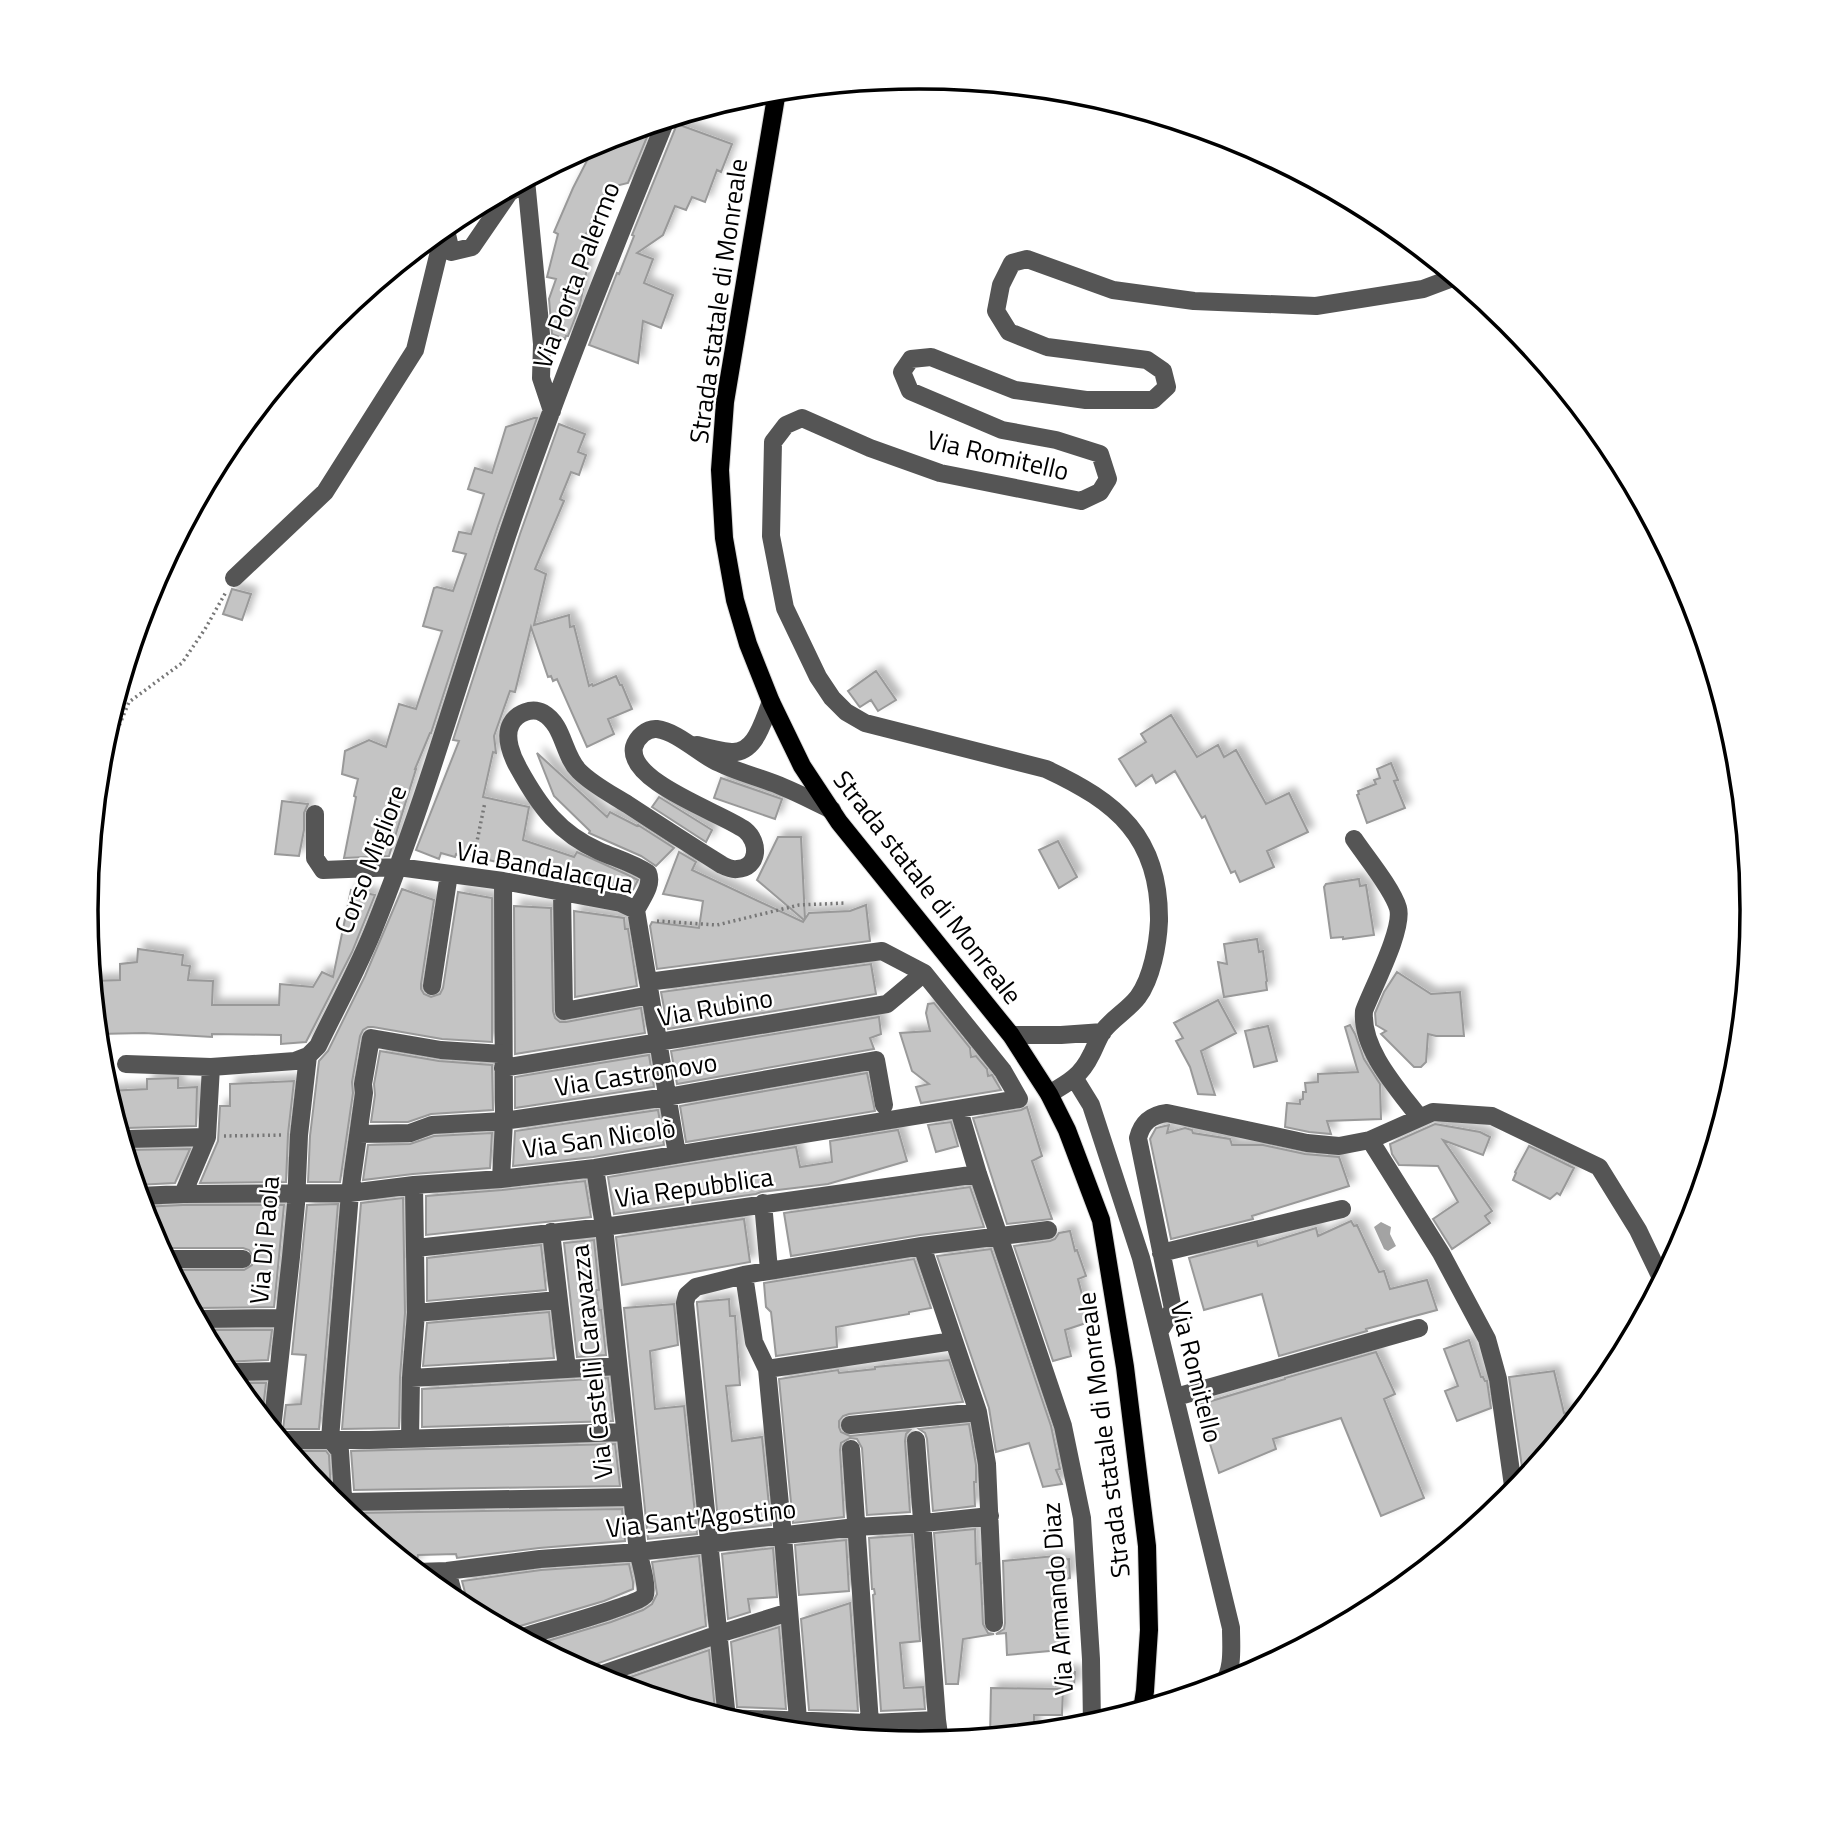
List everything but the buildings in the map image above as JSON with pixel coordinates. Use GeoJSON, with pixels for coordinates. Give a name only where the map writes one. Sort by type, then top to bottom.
{"type":"FeatureCollection","features":[{"type":"Feature","properties":{"kind":"main road","name":"Strada statale di Monreale"},"geometry":{"type":"LineString","coordinates":[[775,102],[725,402],[720,470],[724,538],[735,600],[748,644],[771,702],[802,766],[831,810],[1011,1035],[1049,1094],[1101,1220],[1125,1367],[1147,1546],[1149,1630],[1144,1700]]}},
{"type":"Feature","properties":{"kind":"street","name":"Via Porta Palermo"},"geometry":{"type":"LineString","coordinates":[[552,411],[662,131]]}},
{"type":"Feature","properties":{"kind":"street"},"geometry":{"type":"LineString","coordinates":[[526,190],[542,344],[541,378],[552,411]]}},
{"type":"Feature","properties":{"kind":"street"},"geometry":{"type":"LineString","coordinates":[[448,239],[451,252],[472,247],[502,203]]}},
{"type":"Feature","properties":{"kind":"street"},"geometry":{"type":"LineString","coordinates":[[234,578],[325,492],[415,350],[441,244]]}},
{"type":"Feature","properties":{"kind":"street","name":"Via Romitello"},"geometry":{"type":"LineString","coordinates":[[1103,1032],[1138,997],[1152,966],[1158,936],[1156,883],[1149,857],[1139,838],[1113,808],[1091,792],[1046,769],[865,723],[846,712],[832,698],[818,677],[785,608],[771,536],[773,442],[786,425],[802,418],[870,448],[940,473],[1080,500],[1100,492],[1108,479],[1100,454],[1056,440],[1002,430],[910,391],[902,372],[911,359],[931,357],[1015,390],[1086,400],[1153,400],[1167,387],[1163,371],[1147,360],[1047,347],[1009,332],[996,311],[1001,285],[1012,263],[1027,259],[1113,290],[1194,300],[1317,306],[1423,289],[1445,281]]}},
{"type":"Feature","properties":{"kind":"street","name":"Corso Migliore"},"geometry":{"type":"LineString","coordinates":[[308,1056],[318,1046],[369,941],[398,867],[509,530],[552,411]]}},
{"type":"Feature","properties":{"kind":"street"},"geometry":{"type":"LineString","coordinates":[[687,744],[741,751],[756,737],[771,702]]}},
{"type":"Feature","properties":{"kind":"street"},"geometry":{"type":"LineString","coordinates":[[677,1154],[636,909],[649,884],[648,873],[573,838],[556,824],[534,797],[514,761],[508,740],[509,728],[515,718],[525,712],[535,710],[543,713],[552,720],[558,730],[570,760],[589,780],[722,865],[735,870],[747,867],[754,859],[754,840],[747,832],[677,795],[646,773],[636,761],[634,750],[637,739],[646,731],[656,728],[669,733],[715,761],[784,787],[831,810]]}},
{"type":"Feature","properties":{"kind":"street","name":"Via Bandalacqua"},"geometry":{"type":"LineString","coordinates":[[315,814],[315,858],[323,870],[398,867],[503,881],[621,903],[636,909]]}},
{"type":"Feature","properties":{"kind":"street"},"geometry":{"type":"LineString","coordinates":[[1354,839],[1385,883],[1399,910],[1398,930],[1364,1011],[1363,1023],[1368,1043],[1419,1117]]}},
{"type":"Feature","properties":{"kind":"street"},"geometry":{"type":"LineString","coordinates":[[432,986],[449,874]]}},
{"type":"Feature","properties":{"kind":"street"},"geometry":{"type":"LineString","coordinates":[[501,1179],[504,1121],[503,881]]}},
{"type":"Feature","properties":{"kind":"street"},"geometry":{"type":"LineString","coordinates":[[562,892],[564,1011],[649,989],[882,951],[924,973]]}},
{"type":"Feature","properties":{"kind":"street","name":"Via Rubino"},"geometry":{"type":"LineString","coordinates":[[359,1134],[363,1084],[371,1038],[503,1061],[658,1043],[887,1004],[924,973]]}},
{"type":"Feature","properties":{"kind":"street","name":"Via San Nicolò"},"geometry":{"type":"LineString","coordinates":[[183,1194],[350,1193],[501,1179],[595,1168],[1019,1100],[1003,1071],[924,973]]}},
{"type":"Feature","properties":{"kind":"street"},"geometry":{"type":"LineString","coordinates":[[1011,1035],[1103,1032],[1090,1059],[1075,1079],[1049,1094]]}},
{"type":"Feature","properties":{"kind":"street"},"geometry":{"type":"LineString","coordinates":[[126,1064],[211,1066],[295,1061],[308,1056]]}},
{"type":"Feature","properties":{"kind":"street","name":"Via Di Paola"},"geometry":{"type":"LineString","coordinates":[[273,1417],[291,1257],[299,1135],[308,1056]]}},
{"type":"Feature","properties":{"kind":"street","name":"Via Castronovo"},"geometry":{"type":"LineString","coordinates":[[359,1134],[410,1133],[432,1125],[504,1121],[667,1097],[876,1060],[884,1105]]}},
{"type":"Feature","properties":{"kind":"street"},"geometry":{"type":"LineString","coordinates":[[149,1196],[183,1194],[207,1137],[211,1066]]}},
{"type":"Feature","properties":{"kind":"street","name":"Via Romitello"},"geometry":{"type":"LineString","coordinates":[[1075,1079],[1091,1105],[1142,1258],[1231,1628],[1231,1662],[1228,1671]]}},
{"type":"Feature","properties":{"kind":"street","name":"Via Armando Diaz"},"geometry":{"type":"LineString","coordinates":[[959,1110],[1063,1426],[1082,1518],[1091,1658],[1091,1713]]}},
{"type":"Feature","properties":{"kind":"street"},"geometry":{"type":"LineString","coordinates":[[1159,1332],[1173,1309],[1138,1138],[1140,1129],[1151,1117],[1167,1113],[1307,1143],[1339,1146],[1370,1140],[1433,1112],[1492,1116],[1599,1167],[1638,1230],[1658,1271]]}},
{"type":"Feature","properties":{"kind":"street"},"geometry":{"type":"LineString","coordinates":[[342,1495],[340,1451],[330,1439],[350,1193],[359,1134]]}},
{"type":"Feature","properties":{"kind":"street"},"geometry":{"type":"LineString","coordinates":[[131,1139],[207,1137]]}},
{"type":"Feature","properties":{"kind":"street"},"geometry":{"type":"LineString","coordinates":[[1370,1140],[1441,1253],[1487,1339],[1498,1378],[1512,1478]]}},
{"type":"Feature","properties":{"kind":"street","name":"Via Castelli Caravazza"},"geometry":{"type":"LineString","coordinates":[[532,1634],[624,1606],[642,1598],[646,1591],[638,1552],[604,1227],[595,1168]]}},
{"type":"Feature","properties":{"kind":"street","name":"Via Repubblica"},"geometry":{"type":"LineString","coordinates":[[416,1248],[604,1227],[978,1174]]}},
{"type":"Feature","properties":{"kind":"street"},"geometry":{"type":"LineString","coordinates":[[410,1439],[416,1313],[414,1185]]}},
{"type":"Feature","properties":{"kind":"street"},"geometry":{"type":"LineString","coordinates":[[763,1203],[769,1270]]}},
{"type":"Feature","properties":{"kind":"street"},"geometry":{"type":"LineString","coordinates":[[1161,1253],[1342,1209]]}},
{"type":"Feature","properties":{"kind":"street"},"geometry":{"type":"LineString","coordinates":[[724,1708],[685,1303],[687,1295],[702,1285],[769,1270],[1048,1230]]}},
{"type":"Feature","properties":{"kind":"street"},"geometry":{"type":"LineString","coordinates":[[551,1232],[567,1369]]}},
{"type":"Feature","properties":{"kind":"street"},"geometry":{"type":"LineString","coordinates":[[922,1246],[978,1412],[987,1464],[993,1623]]}},
{"type":"Feature","properties":{"kind":"street"},"geometry":{"type":"LineString","coordinates":[[175,1259],[243,1259]]}},
{"type":"Feature","properties":{"kind":"street"},"geometry":{"type":"LineString","coordinates":[[744,1275],[754,1342],[767,1369],[799,1723]]}},
{"type":"Feature","properties":{"kind":"street"},"geometry":{"type":"LineString","coordinates":[[416,1313],[558,1300]]}},
{"type":"Feature","properties":{"kind":"street"},"geometry":{"type":"LineString","coordinates":[[207,1319],[283,1318]]}},
{"type":"Feature","properties":{"kind":"street"},"geometry":{"type":"LineString","coordinates":[[1176,1397],[1419,1328]]}},
{"type":"Feature","properties":{"kind":"street"},"geometry":{"type":"LineString","coordinates":[[767,1369],[953,1341]]}},
{"type":"Feature","properties":{"kind":"street"},"geometry":{"type":"LineString","coordinates":[[411,1378],[618,1366]]}},
{"type":"Feature","properties":{"kind":"street"},"geometry":{"type":"LineString","coordinates":[[240,1372],[278,1371]]}},
{"type":"Feature","properties":{"kind":"street"},"geometry":{"type":"LineString","coordinates":[[850,1425],[978,1412]]}},
{"type":"Feature","properties":{"kind":"street"},"geometry":{"type":"LineString","coordinates":[[292,1440],[625,1432]]}},
{"type":"Feature","properties":{"kind":"street"},"geometry":{"type":"LineString","coordinates":[[916,1440],[939,1731]]}},
{"type":"Feature","properties":{"kind":"street"},"geometry":{"type":"LineString","coordinates":[[851,1449],[870,1723]]}},
{"type":"Feature","properties":{"kind":"street"},"geometry":{"type":"LineString","coordinates":[[355,1507],[632,1497]]}},
{"type":"Feature","properties":{"kind":"street","name":"Via Sant'Agostino"},"geometry":{"type":"LineString","coordinates":[[432,1571],[856,1527],[924,1524],[990,1516]]}},
{"type":"Feature","properties":{"kind":"street"},"geometry":{"type":"LineString","coordinates":[[447,1571],[451,1584]]}},
{"type":"Feature","properties":{"kind":"street"},"geometry":{"type":"LineString","coordinates":[[611,1671],[789,1612]]}},
{"type":"Feature","properties":{"kind":"street"},"geometry":{"type":"LineString","coordinates":[[820,1726],[937,1720]]}},
{"type":"Feature","properties":{"kind":"path"},"geometry":{"type":"LineString","coordinates":[[120,723],[129,702],[182,663],[234,578]]}},
{"type":"Feature","properties":{"kind":"path"},"geometry":{"type":"LineString","coordinates":[[470,877],[485,802]]}},
{"type":"Feature","properties":{"kind":"path","name":"Via Bandalacqua"},"geometry":{"type":"LineString","coordinates":[[636,909],[659,922],[717,925],[799,905],[846,903]]}},
{"type":"Feature","properties":{"kind":"path"},"geometry":{"type":"LineString","coordinates":[[207,1137],[299,1135]]}},
{"type":"Feature","properties":{"kind":"shaded area"},"geometry":{"type":"Polygon","coordinates":[[[1381,1222],[1391,1227],[1390,1234],[1396,1246],[1388,1251],[1384,1249],[1374,1227],[1381,1222]]]}}]}
